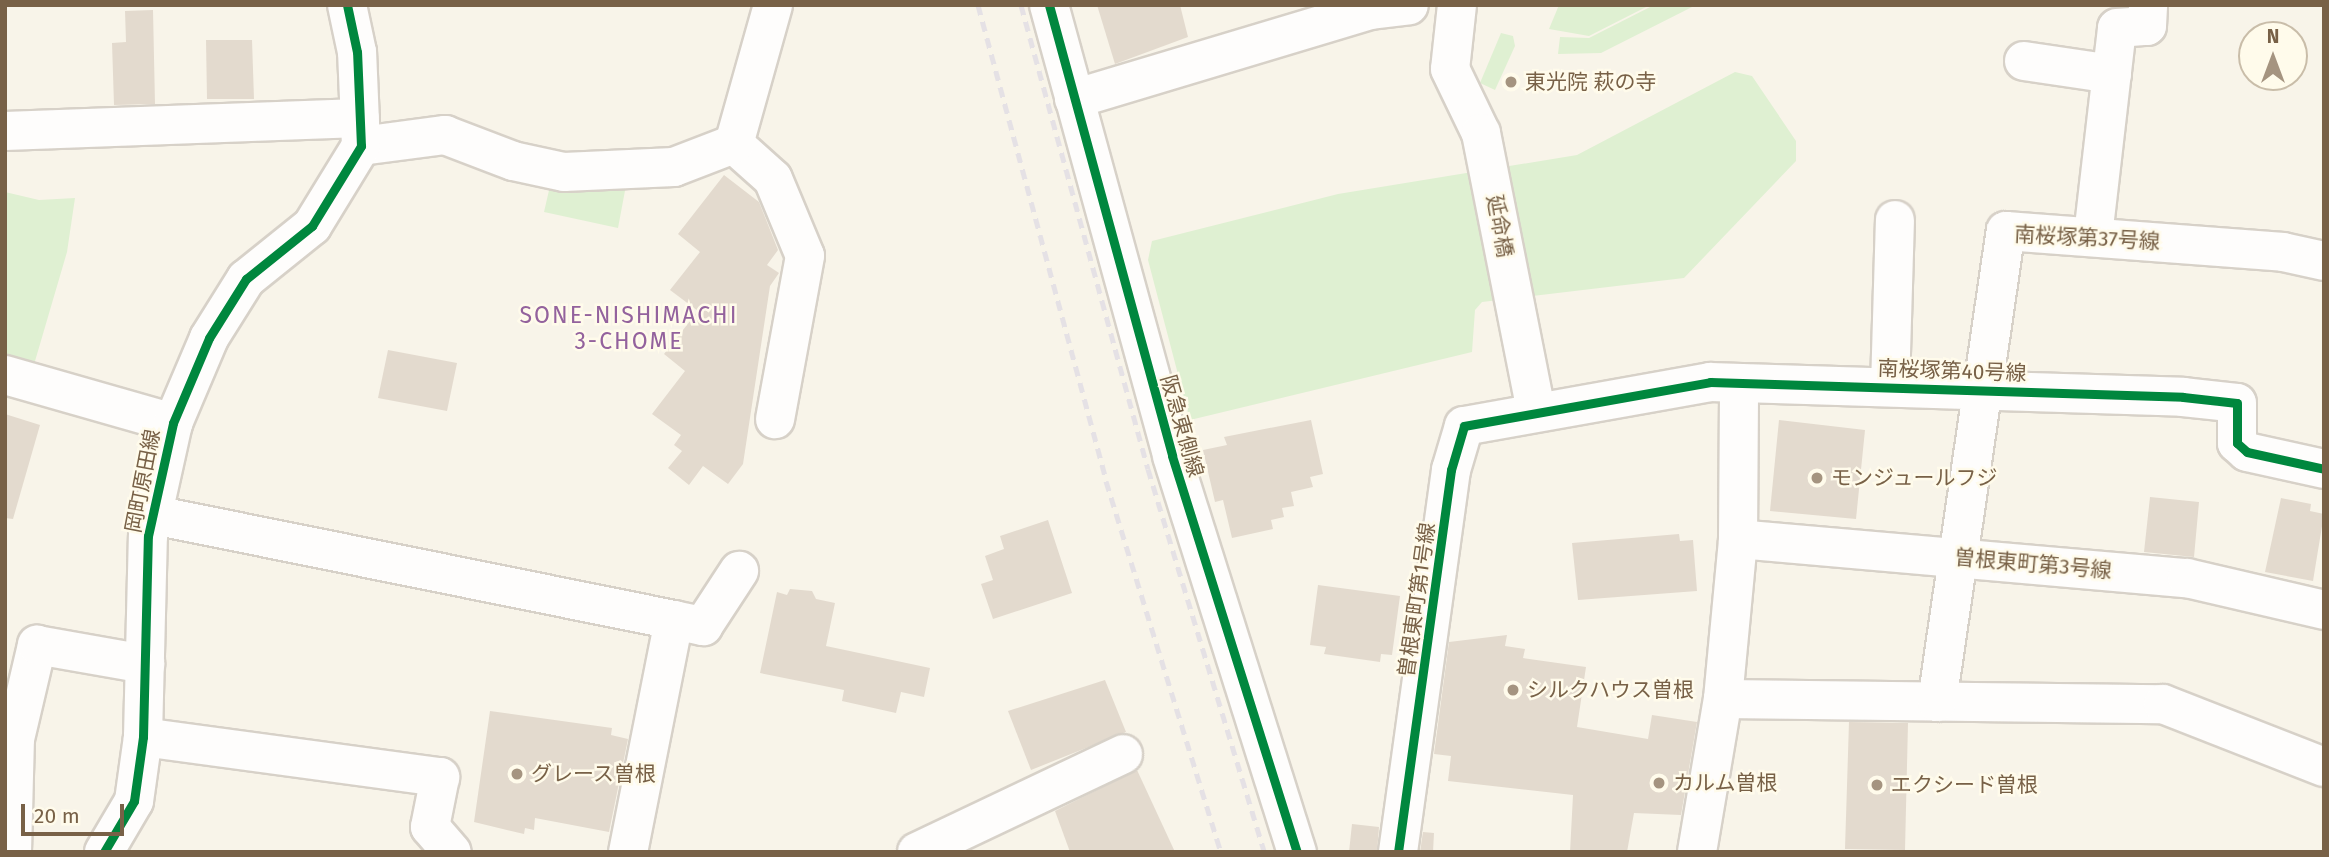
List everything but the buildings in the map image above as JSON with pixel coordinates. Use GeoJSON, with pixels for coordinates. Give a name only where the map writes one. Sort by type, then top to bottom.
{"type":"FeatureCollection","features":[{"type":"Feature","properties":{"kind":"street"},"geometry":{"type":"LineString","coordinates":[[347,5],[357,52],[361,132]]}},
{"type":"Feature","properties":{"kind":"street"},"geometry":{"type":"LineString","coordinates":[[734,144],[774,5]]}},
{"type":"Feature","properties":{"kind":"street","name":"阪急東側線"},"geometry":{"type":"LineString","coordinates":[[1049,5],[1172,456],[1297,852]]}},
{"type":"Feature","properties":{"kind":"street"},"geometry":{"type":"LineString","coordinates":[[1074,99],[1371,10],[1409,5]]}},
{"type":"Feature","properties":{"kind":"street","name":"延命橋"},"geometry":{"type":"LineString","coordinates":[[1457,5],[1450,69],[1481,133],[1536,412]]}},
{"type":"Feature","properties":{"kind":"street"},"geometry":{"type":"LineString","coordinates":[[2093,236],[2117,28],[2147,26],[2148,5]]}},
{"type":"Feature","properties":{"kind":"street"},"geometry":{"type":"LineString","coordinates":[[2024,61],[2112,74]]}},
{"type":"Feature","properties":{"kind":"street"},"geometry":{"type":"LineString","coordinates":[[5,131],[361,132],[445,135],[513,161],[564,172],[674,167],[734,144]]}},
{"type":"Feature","properties":{"kind":"street","name":"岡町原田線"},"geometry":{"type":"LineString","coordinates":[[104,852],[134,801],[143,737],[153,515],[173,423],[209,338],[246,279],[312,226],[361,132]]}},
{"type":"Feature","properties":{"kind":"street"},"geometry":{"type":"LineString","coordinates":[[734,144],[773,179],[805,256],[775,419]]}},
{"type":"Feature","properties":{"kind":"street"},"geometry":{"type":"LineString","coordinates":[[1890,387],[1895,220]]}},
{"type":"Feature","properties":{"kind":"street","name":"南桜塚第37号線"},"geometry":{"type":"LineString","coordinates":[[1986,390],[2006,231],[2283,252],[2324,261]]}},
{"type":"Feature","properties":{"kind":"street"},"geometry":{"type":"LineString","coordinates":[[5,375],[173,423]]}},
{"type":"Feature","properties":{"kind":"street","name":"南桜塚第40号線"},"geometry":{"type":"LineString","coordinates":[[1536,412],[1710,382],[1986,390],[2237,403],[2237,443],[2247,452],[2324,468]]}},
{"type":"Feature","properties":{"kind":"street"},"geometry":{"type":"LineString","coordinates":[[1697,852],[1723,699],[1738,539],[1739,383]]}},
{"type":"Feature","properties":{"kind":"street"},"geometry":{"type":"LineString","coordinates":[[1937,702],[1986,390]]}},
{"type":"Feature","properties":{"kind":"street","name":"曽根東町第1号線"},"geometry":{"type":"LineString","coordinates":[[1398,852],[1451,471],[1464,426],[1536,412]]}},
{"type":"Feature","properties":{"kind":"street"},"geometry":{"type":"LineString","coordinates":[[153,515],[703,626],[738,571]]}},
{"type":"Feature","properties":{"kind":"street","name":"曽根東町第3号線"},"geometry":{"type":"LineString","coordinates":[[1738,539],[2187,578],[2324,610]]}},
{"type":"Feature","properties":{"kind":"street"},"geometry":{"type":"LineString","coordinates":[[628,852],[674,620]]}},
{"type":"Feature","properties":{"kind":"street"},"geometry":{"type":"LineString","coordinates":[[12,852],[15,739],[37,645],[145,664]]}},
{"type":"Feature","properties":{"kind":"street"},"geometry":{"type":"LineString","coordinates":[[1723,699],[2164,704],[2324,767]]}},
{"type":"Feature","properties":{"kind":"street"},"geometry":{"type":"LineString","coordinates":[[143,737],[440,777],[430,827],[452,852]]}},
{"type":"Feature","properties":{"kind":"street"},"geometry":{"type":"LineString","coordinates":[[917,852],[1124,754]]}},
{"type":"Feature","properties":{"kind":"green space"},"geometry":{"type":"Polygon","coordinates":[[[1559,5],[1650,5],[1589,36],[1549,29],[1559,5]]]}},
{"type":"Feature","properties":{"kind":"green space"},"geometry":{"type":"Polygon","coordinates":[[[1654,5],[1696,5],[1601,53],[1558,54],[1560,37],[1589,38],[1654,5]]]}},
{"type":"Feature","properties":{"kind":"green space"},"geometry":{"type":"Polygon","coordinates":[[[1501,33],[1513,36],[1515,46],[1495,90],[1480,83],[1501,33]]]}},
{"type":"Feature","properties":{"kind":"green space"},"geometry":{"type":"Polygon","coordinates":[[[1735,72],[1752,76],[1796,141],[1796,161],[1684,278],[1482,302],[1475,310],[1472,352],[1190,420],[1148,260],[1152,241],[1338,194],[1577,155],[1735,72]]]}},
{"type":"Feature","properties":{"kind":"green space"},"geometry":{"type":"Polygon","coordinates":[[[627,180],[618,228],[544,212],[550,186],[627,180]]]}},
{"type":"Feature","properties":{"kind":"green space"},"geometry":{"type":"Polygon","coordinates":[[[5,192],[39,200],[75,198],[67,252],[33,368],[5,364],[5,192]]]}},
{"type":"Feature","properties":{"kind":"railway"},"geometry":{"type":"LineString","coordinates":[[978,5],[1106,481],[1221,852]]}},
{"type":"Feature","properties":{"kind":"railway"},"geometry":{"type":"LineString","coordinates":[[1021,5],[1148,469],[1264,852]]}},
{"type":"Feature","properties":{"kind":"cycle path"},"geometry":{"type":"LineString","coordinates":[[104,852],[134,801],[143,737],[148,536],[173,423],[209,338],[246,279],[312,226],[361,146],[357,52],[347,5]]}},
{"type":"Feature","properties":{"kind":"cycle path"},"geometry":{"type":"LineString","coordinates":[[1049,5],[1172,456],[1297,852]]}},
{"type":"Feature","properties":{"kind":"cycle path"},"geometry":{"type":"LineString","coordinates":[[1398,852],[1451,470],[1464,426],[1710,382],[2183,397],[2237,403],[2237,443],[2247,452],[2324,469]]}},
{"type":"Feature","properties":{"kind":"place","name":"東光院 萩の寺"},"geometry":{"type":"Point","coordinates":[1511,82]}},
{"type":"Feature","properties":{"kind":"place","name":"モンジュールフジ"},"geometry":{"type":"Point","coordinates":[1817,478]}},
{"type":"Feature","properties":{"kind":"place","name":"シルクハウス曽根"},"geometry":{"type":"Point","coordinates":[1513,690]}},
{"type":"Feature","properties":{"kind":"place","name":"グレース曽根"},"geometry":{"type":"Point","coordinates":[517,774]}},
{"type":"Feature","properties":{"kind":"place","name":"カルム曽根"},"geometry":{"type":"Point","coordinates":[1659,783]}},
{"type":"Feature","properties":{"kind":"place","name":"エクシード曽根"},"geometry":{"type":"Point","coordinates":[1877,785]}},
{"type":"Feature","properties":{"kind":"district","name":"SONE-NISHIMACHI 3-CHOME"},"geometry":{"type":"Point","coordinates":[629,328]}}]}
